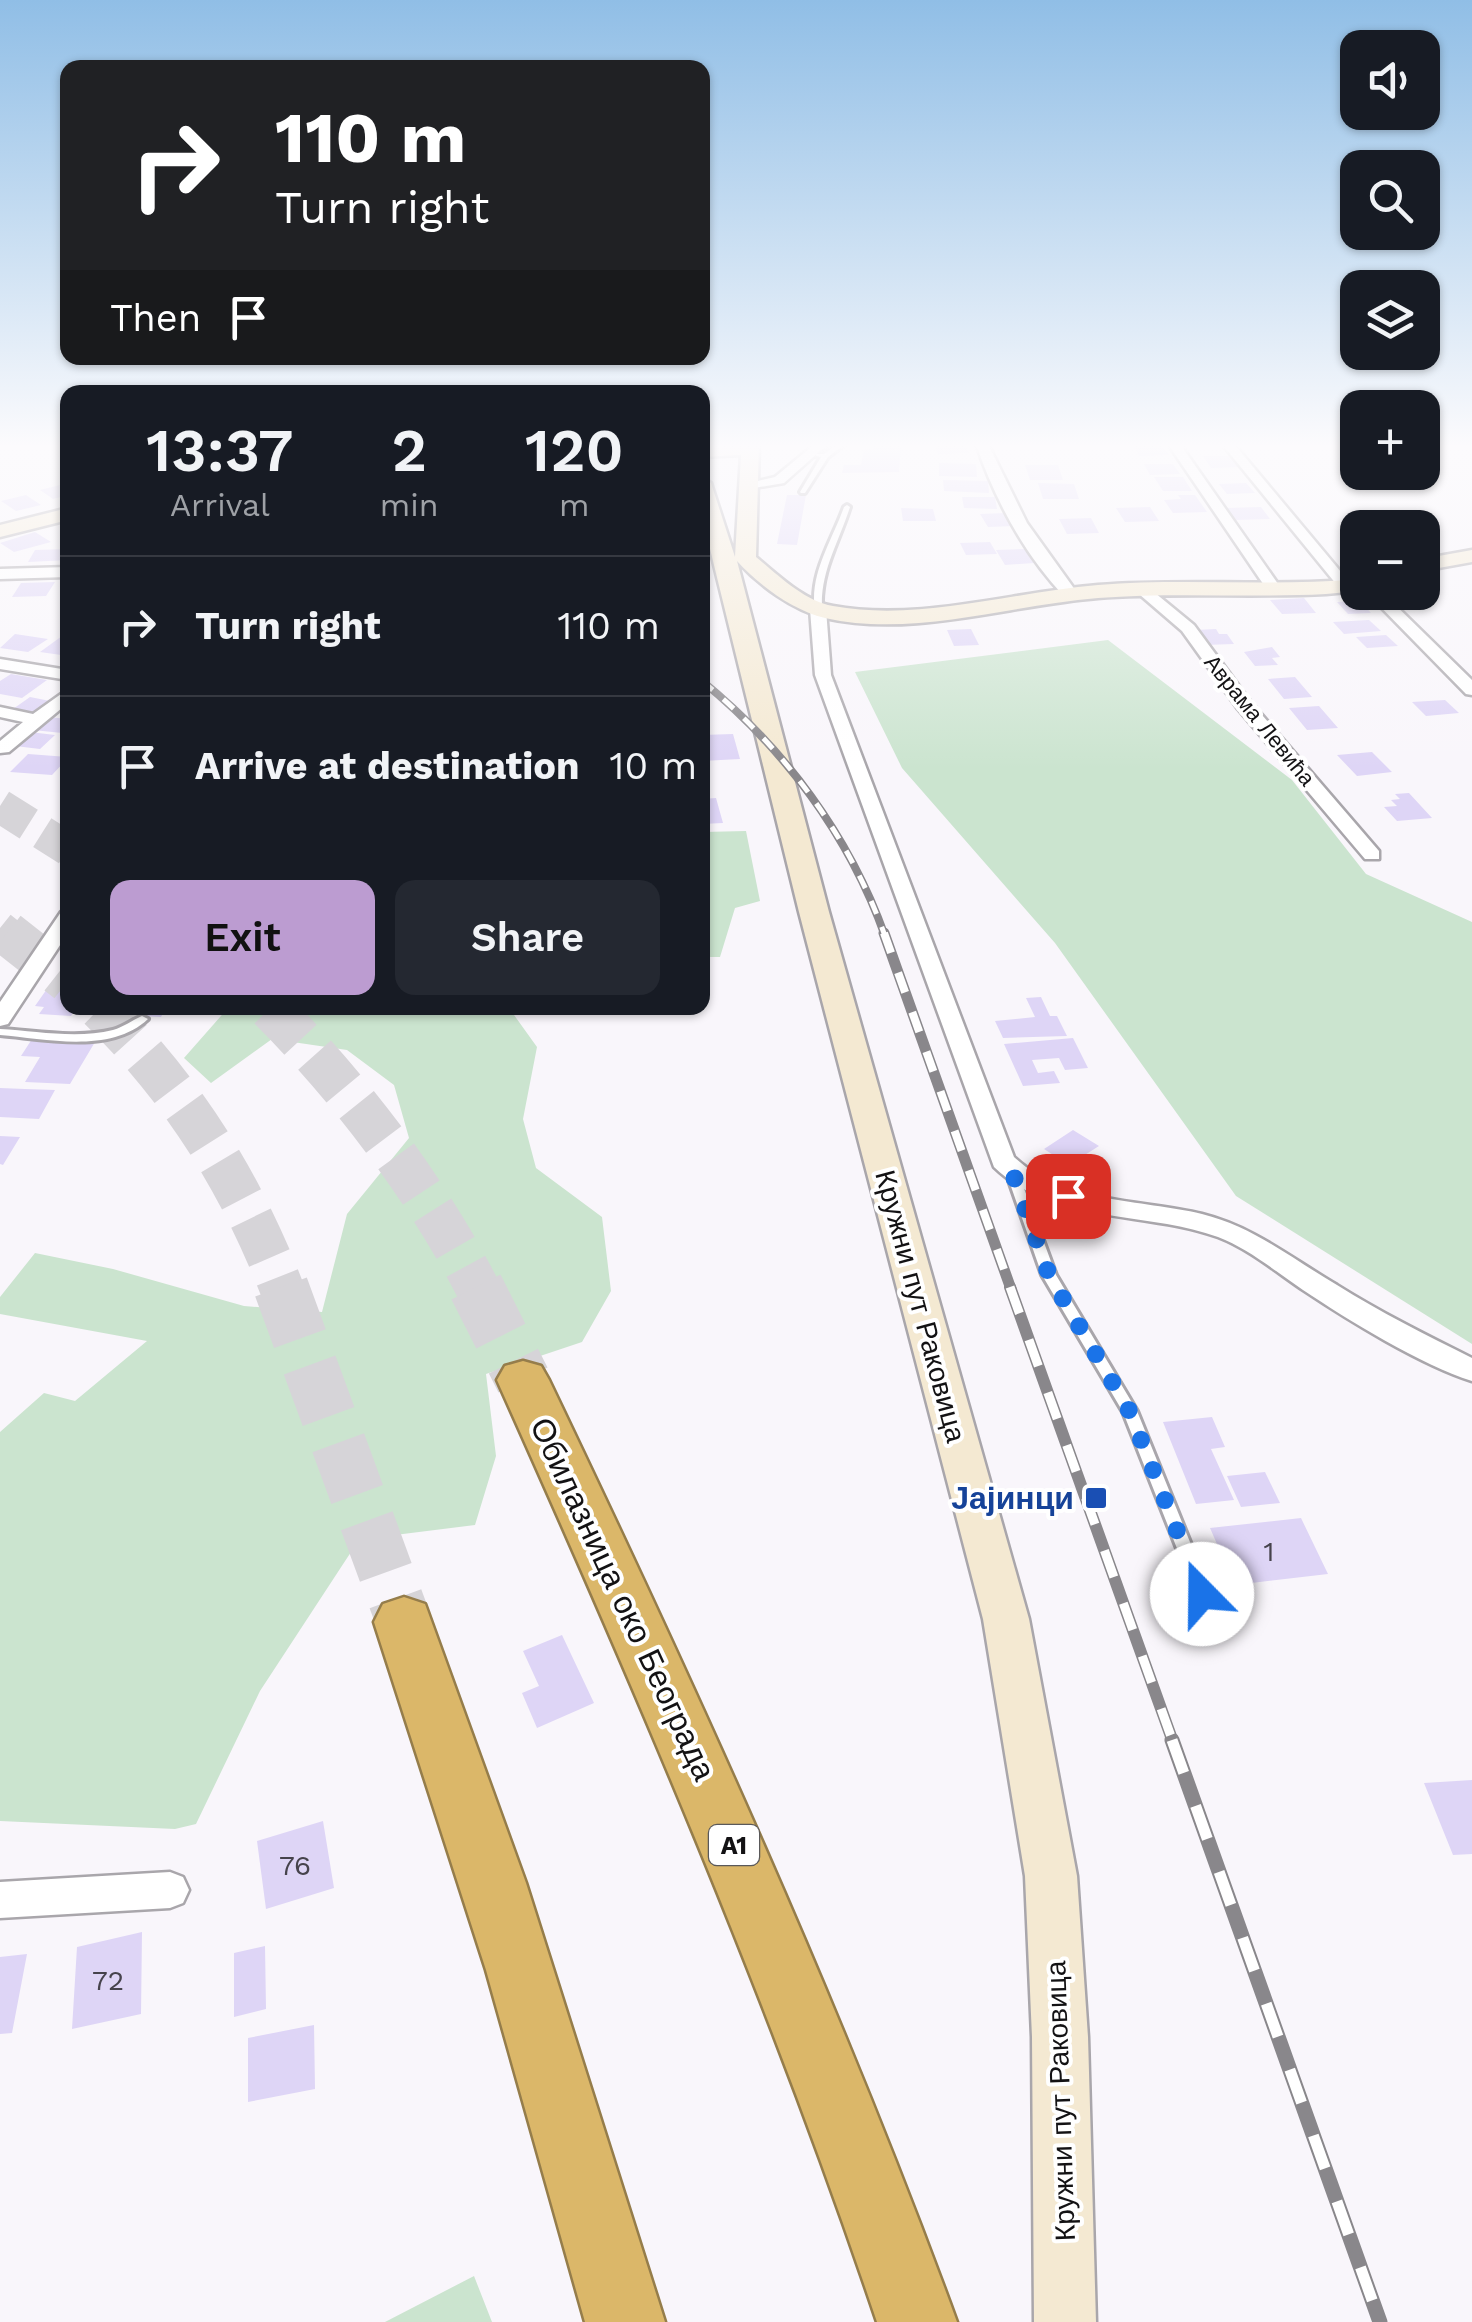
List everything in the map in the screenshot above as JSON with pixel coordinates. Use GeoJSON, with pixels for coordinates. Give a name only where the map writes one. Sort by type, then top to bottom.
{"type":"FeatureCollection","features":[{"type":"Feature","properties":{"kind":"highway","name":"Обилазница око Београда"},"geometry":{"type":"LineString","coordinates":[[523,1380],[665,1686],[750,1882],[879,2210],[917,2322]]}},
{"type":"Feature","properties":{"kind":"highway"},"geometry":{"type":"LineString","coordinates":[[404,1622],[519,1956],[625,2322]]}},
{"type":"Feature","properties":{"kind":"main road","name":"Кружни пут Раковица"},"geometry":{"type":"LineString","coordinates":[[724,552],[814,912],[1006,1619],[1051,1876],[1060,2037],[1066,2322]]}},
{"type":"Feature","properties":{"kind":"main road"},"geometry":{"type":"LineString","coordinates":[[746,552],[746,558],[818,609],[845,614],[1070,594],[1340,587]]}},
{"type":"Feature","properties":{"kind":"main road"},"geometry":{"type":"LineString","coordinates":[[1440,562],[1472,556]]}},
{"type":"Feature","properties":{"kind":"street"},"geometry":{"type":"LineString","coordinates":[[1040,552],[1070,594]]}},
{"type":"Feature","properties":{"kind":"street"},"geometry":{"type":"LineString","coordinates":[[1249,552],[1275,590]]}},
{"type":"Feature","properties":{"kind":"street"},"geometry":{"type":"LineString","coordinates":[[1323,552],[1340,572]]}},
{"type":"Feature","properties":{"kind":"street"},"geometry":{"type":"LineString","coordinates":[[0,574],[60,572]]}},
{"type":"Feature","properties":{"kind":"street","name":"Аврама Левића"},"geometry":{"type":"LineString","coordinates":[[1144,590],[1188,628],[1244,705],[1372,855]]}},
{"type":"Feature","properties":{"kind":"street"},"geometry":{"type":"LineString","coordinates":[[818,609],[824,675],[850,752],[1003,1160],[1013,1174],[1048,1192],[1225,1230],[1255,1244],[1349,1306],[1472,1370]]}},
{"type":"Feature","properties":{"kind":"street"},"geometry":{"type":"LineString","coordinates":[[1392,610],[1472,690]]}},
{"type":"Feature","properties":{"kind":"street"},"geometry":{"type":"LineString","coordinates":[[0,664],[60,673]]}},
{"type":"Feature","properties":{"kind":"street"},"geometry":{"type":"LineString","coordinates":[[2,748],[60,700]]}},
{"type":"Feature","properties":{"kind":"street"},"geometry":{"type":"LineString","coordinates":[[0,712],[36,720]]}},
{"type":"Feature","properties":{"kind":"street"},"geometry":{"type":"LineString","coordinates":[[0,1019],[60,933]]}},
{"type":"Feature","properties":{"kind":"street"},"geometry":{"type":"LineString","coordinates":[[0,1900],[170,1890]]}},
{"type":"Feature","properties":{"kind":"lane"},"geometry":{"type":"LineString","coordinates":[[818,609],[815,587],[825,552]]}},
{"type":"Feature","properties":{"kind":"lane"},"geometry":{"type":"LineString","coordinates":[[0,1032],[89,1037],[126,1030],[142,1019]]}},
{"type":"Feature","properties":{"kind":"lane"},"geometry":{"type":"LineString","coordinates":[[1013,1174],[1049,1275],[1130,1412],[1202,1594]]}},
{"type":"Feature","properties":{"kind":"green space"},"geometry":{"type":"Polygon","coordinates":[[[1108,640],[1292,780],[1366,874],[1472,922],[1472,1344],[1236,1196],[1055,943],[902,768],[855,672],[1108,640]]]}},
{"type":"Feature","properties":{"kind":"green space"},"geometry":{"type":"Polygon","coordinates":[[[746,831],[760,901],[735,908],[720,957],[710,957],[710,832],[746,831]]]}},
{"type":"Feature","properties":{"kind":"green space"},"geometry":{"type":"Polygon","coordinates":[[[222,1015],[514,1015],[537,1047],[523,1119],[536,1168],[602,1217],[611,1291],[582,1342],[486,1374],[496,1456],[475,1525],[387,1536],[351,1552],[260,1691],[196,1824],[175,1829],[0,1821],[0,1432],[44,1393],[75,1401],[147,1341],[0,1314],[0,1297],[35,1253],[113,1269],[244,1306],[322,1312],[347,1214],[409,1138],[394,1085],[347,1050],[272,1039],[211,1083],[184,1058],[222,1015]]]}},
{"type":"Feature","properties":{"kind":"green space"},"geometry":{"type":"Polygon","coordinates":[[[474,2276],[492,2322],[385,2322],[474,2276]]]}},
{"type":"Feature","properties":{"kind":"building"},"geometry":{"type":"Polygon","coordinates":[[[34,552],[60,552],[60,560],[28,562],[34,552]]]}},
{"type":"Feature","properties":{"kind":"building"},"geometry":{"type":"Polygon","coordinates":[[[965,552],[997,554],[966,555],[965,552]]]}},
{"type":"Feature","properties":{"kind":"building"},"geometry":{"type":"Polygon","coordinates":[[[997,552],[1027,552],[1034,563],[1005,565],[997,552]]]}},
{"type":"Feature","properties":{"kind":"building"},"geometry":{"type":"Polygon","coordinates":[[[55,582],[46,596],[12,597],[21,583],[55,582]]]}},
{"type":"Feature","properties":{"kind":"building"},"geometry":{"type":"Polygon","coordinates":[[[1304,598],[1316,613],[1282,614],[1270,600],[1304,598]]]}},
{"type":"Feature","properties":{"kind":"building"},"geometry":{"type":"Polygon","coordinates":[[[1344,610],[1371,613],[1348,614],[1344,610]]]}},
{"type":"Feature","properties":{"kind":"building"},"geometry":{"type":"Polygon","coordinates":[[[1369,620],[1381,631],[1344,634],[1333,622],[1369,620]]]}},
{"type":"Feature","properties":{"kind":"building"},"geometry":{"type":"Polygon","coordinates":[[[971,629],[979,645],[954,646],[947,630],[971,629]]]}},
{"type":"Feature","properties":{"kind":"building"},"geometry":{"type":"Polygon","coordinates":[[[1216,629],[1219,634],[1227,634],[1234,644],[1204,645],[1195,630],[1216,629]]]}},
{"type":"Feature","properties":{"kind":"building"},"geometry":{"type":"Polygon","coordinates":[[[15,634],[48,639],[28,652],[0,648],[15,634]]]}},
{"type":"Feature","properties":{"kind":"building"},"geometry":{"type":"Polygon","coordinates":[[[1386,635],[1398,646],[1367,648],[1356,637],[1386,635]]]}},
{"type":"Feature","properties":{"kind":"building"},"geometry":{"type":"Polygon","coordinates":[[[60,637],[60,655],[40,652],[60,637]]]}},
{"type":"Feature","properties":{"kind":"building"},"geometry":{"type":"Polygon","coordinates":[[[1272,647],[1280,657],[1272,658],[1278,665],[1255,666],[1244,652],[1272,647]]]}},
{"type":"Feature","properties":{"kind":"building"},"geometry":{"type":"Polygon","coordinates":[[[11,674],[47,680],[22,698],[0,694],[0,681],[11,674]]]}},
{"type":"Feature","properties":{"kind":"building"},"geometry":{"type":"Polygon","coordinates":[[[1295,677],[1312,697],[1284,699],[1268,679],[1295,677]]]}},
{"type":"Feature","properties":{"kind":"building"},"geometry":{"type":"Polygon","coordinates":[[[30,697],[50,701],[33,713],[13,709],[30,697]]]}},
{"type":"Feature","properties":{"kind":"building"},"geometry":{"type":"Polygon","coordinates":[[[1445,700],[1459,713],[1426,716],[1412,702],[1445,700]]]}},
{"type":"Feature","properties":{"kind":"building"},"geometry":{"type":"Polygon","coordinates":[[[1319,706],[1338,728],[1307,730],[1289,708],[1319,706]]]}},
{"type":"Feature","properties":{"kind":"building"},"geometry":{"type":"Polygon","coordinates":[[[48,717],[60,718],[60,733],[33,730],[48,717]]]}},
{"type":"Feature","properties":{"kind":"building"},"geometry":{"type":"Polygon","coordinates":[[[30,732],[55,735],[40,749],[15,746],[30,732]]]}},
{"type":"Feature","properties":{"kind":"building"},"geometry":{"type":"Polygon","coordinates":[[[733,734],[740,759],[710,761],[710,735],[733,734]]]}},
{"type":"Feature","properties":{"kind":"building"},"geometry":{"type":"Polygon","coordinates":[[[1372,752],[1392,772],[1357,776],[1337,755],[1372,752]]]}},
{"type":"Feature","properties":{"kind":"building"},"geometry":{"type":"Polygon","coordinates":[[[28,754],[60,756],[60,766],[52,775],[10,772],[28,754]]]}},
{"type":"Feature","properties":{"kind":"building"},"geometry":{"type":"Polygon","coordinates":[[[1409,793],[1432,818],[1397,821],[1384,807],[1397,806],[1391,800],[1400,799],[1395,794],[1409,793]]]}},
{"type":"Feature","properties":{"kind":"building"},"geometry":{"type":"Polygon","coordinates":[[[710,798],[716,798],[723,823],[710,824],[710,798]]]}},
{"type":"Feature","properties":{"kind":"building"},"geometry":{"type":"Polygon","coordinates":[[[49,986],[60,987],[60,1015],[72,1015],[71,1016],[39,1014],[44,1007],[35,1006],[49,986]]]}},
{"type":"Feature","properties":{"kind":"building"},"geometry":{"type":"Polygon","coordinates":[[[1041,997],[1050,1016],[1057,1016],[1067,1036],[1003,1038],[995,1021],[1035,1017],[1026,998],[1041,997]]]}},
{"type":"Feature","properties":{"kind":"building"},"geometry":{"type":"Polygon","coordinates":[[[1073,1038],[1088,1068],[1065,1070],[1059,1058],[1032,1060],[1038,1073],[1054,1071],[1060,1083],[1023,1086],[1004,1044],[1073,1038]]]}},
{"type":"Feature","properties":{"kind":"building"},"geometry":{"type":"Polygon","coordinates":[[[32,1039],[95,1042],[70,1084],[25,1082],[40,1057],[21,1056],[32,1039]]]}},
{"type":"Feature","properties":{"kind":"building"},"geometry":{"type":"Polygon","coordinates":[[[0,1088],[55,1090],[39,1119],[0,1117],[0,1088]]]}},
{"type":"Feature","properties":{"kind":"building"},"geometry":{"type":"Polygon","coordinates":[[[1073,1130],[1099,1146],[1069,1165],[1044,1149],[1073,1130]]]}},
{"type":"Feature","properties":{"kind":"building"},"geometry":{"type":"Polygon","coordinates":[[[0,1136],[20,1137],[3,1165],[0,1164],[0,1136]]]}},
{"type":"Feature","properties":{"kind":"building"},"geometry":{"type":"Polygon","coordinates":[[[1212,1417],[1225,1447],[1211,1449],[1234,1500],[1196,1504],[1163,1422],[1212,1417]]]}},
{"type":"Feature","properties":{"kind":"building"},"geometry":{"type":"Polygon","coordinates":[[[1265,1472],[1280,1503],[1241,1507],[1227,1476],[1265,1472]]]}},
{"type":"Feature","properties":{"kind":"building"},"geometry":{"type":"Polygon","coordinates":[[[1301,1518],[1328,1574],[1235,1585],[1210,1528],[1301,1518]]]}},
{"type":"Feature","properties":{"kind":"building"},"geometry":{"type":"Polygon","coordinates":[[[562,1635],[594,1703],[537,1728],[522,1693],[539,1686],[523,1651],[562,1635]]]}},
{"type":"Feature","properties":{"kind":"building"},"geometry":{"type":"Polygon","coordinates":[[[1472,1780],[1472,1854],[1453,1855],[1424,1783],[1472,1780]]]}},
{"type":"Feature","properties":{"kind":"building"},"geometry":{"type":"Polygon","coordinates":[[[323,1821],[334,1888],[266,1909],[257,1841],[323,1821]]]}},
{"type":"Feature","properties":{"kind":"building"},"geometry":{"type":"Polygon","coordinates":[[[142,1932],[141,2014],[72,2029],[77,1947],[142,1932]]]}},
{"type":"Feature","properties":{"kind":"building"},"geometry":{"type":"Polygon","coordinates":[[[265,1946],[266,2009],[234,2017],[234,1953],[265,1946]]]}},
{"type":"Feature","properties":{"kind":"building"},"geometry":{"type":"Polygon","coordinates":[[[27,1954],[12,2033],[0,2034],[0,1957],[27,1954]]]}},
{"type":"Feature","properties":{"kind":"building"},"geometry":{"type":"Polygon","coordinates":[[[314,2025],[315,2089],[248,2102],[248,2038],[314,2025]]]}},
{"type":"Feature","properties":{"kind":"tunnel"},"geometry":{"type":"LineString","coordinates":[[0,806],[60,844]]}},
{"type":"Feature","properties":{"kind":"tunnel"},"geometry":{"type":"LineString","coordinates":[[0,928],[10,936]]}},
{"type":"Feature","properties":{"kind":"tunnel"},"geometry":{"type":"LineString","coordinates":[[7,933],[60,975]]}},
{"type":"Feature","properties":{"kind":"tunnel"},"geometry":{"type":"LineString","coordinates":[[107,1015],[158,1071],[206,1139],[248,1211],[282,1289]]}},
{"type":"Feature","properties":{"kind":"tunnel"},"geometry":{"type":"LineString","coordinates":[[277,1015],[329,1071],[411,1177],[478,1289]]}},
{"type":"Feature","properties":{"kind":"tunnel"},"geometry":{"type":"LineString","coordinates":[[281,1287],[404,1622]]}},
{"type":"Feature","properties":{"kind":"tunnel"},"geometry":{"type":"LineString","coordinates":[[476,1287],[523,1380]]}},
{"type":"Feature","properties":{"kind":"railway"},"geometry":{"type":"LineString","coordinates":[[710,688],[760,735],[811,796],[853,863],[885,936]]}},
{"type":"Feature","properties":{"kind":"railway"},"geometry":{"type":"LineString","coordinates":[[884,933],[1011,1289]]}},
{"type":"Feature","properties":{"kind":"railway"},"geometry":{"type":"LineString","coordinates":[[1010,1287],[1173,1742]]}},
{"type":"Feature","properties":{"kind":"railway"},"geometry":{"type":"LineString","coordinates":[[1172,1740],[1380,2322]]}},
{"type":"Feature","properties":{"kind":"place","name":"Јајинци"},"geometry":{"type":"Point","coordinates":[1096,1498]}},
{"type":"Feature","properties":{"kind":"route"},"geometry":{"type":"LineString","coordinates":[[1068,1196],[1026,1184],[1013,1174],[1049,1275],[1130,1412],[1202,1594]]}}]}
